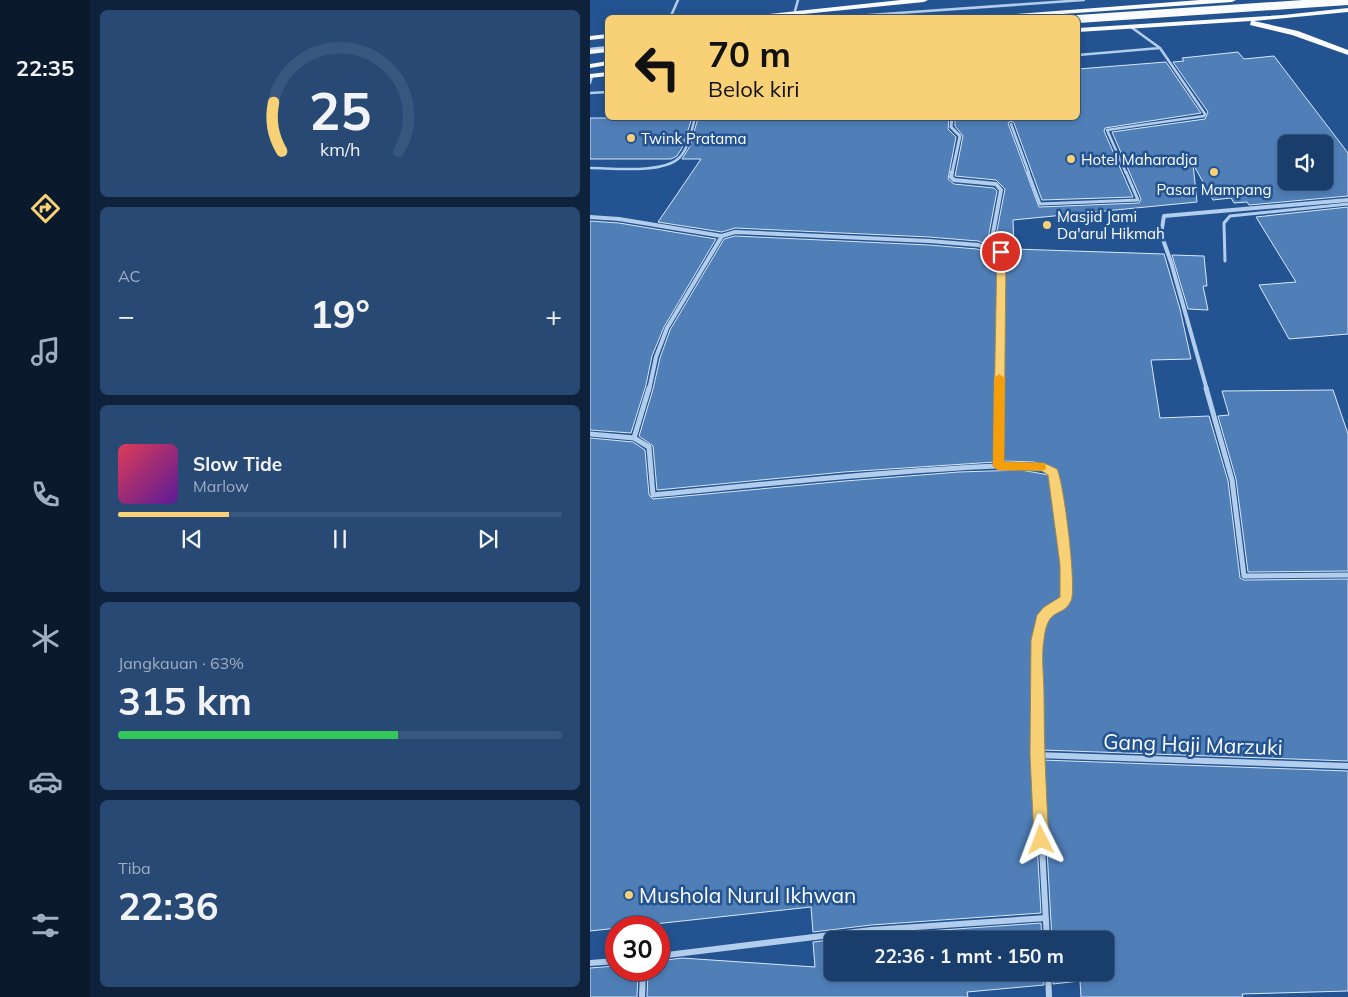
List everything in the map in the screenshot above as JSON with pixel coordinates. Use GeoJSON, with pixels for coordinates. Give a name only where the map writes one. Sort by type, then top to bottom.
{"type":"FeatureCollection","features":[{"type":"Feature","properties":{"kind":"main road"},"geometry":{"type":"LineString","coordinates":[[761,15],[924,0]]}},
{"type":"Feature","properties":{"kind":"main road"},"geometry":{"type":"LineString","coordinates":[[1010,15],[1232,0]]}},
{"type":"Feature","properties":{"kind":"main road"},"geometry":{"type":"LineString","coordinates":[[1261,18],[1280,9],[1283,4],[1282,0]]}},
{"type":"Feature","properties":{"kind":"main road"},"geometry":{"type":"LineString","coordinates":[[1080,19],[1348,1]]}},
{"type":"Feature","properties":{"kind":"main road"},"geometry":{"type":"LineString","coordinates":[[1080,30],[1236,20],[1348,10]]}},
{"type":"Feature","properties":{"kind":"main road"},"geometry":{"type":"LineString","coordinates":[[1236,20],[1295,33],[1348,53]]}},
{"type":"Feature","properties":{"kind":"main road"},"geometry":{"type":"LineString","coordinates":[[590,38],[605,36]]}},
{"type":"Feature","properties":{"kind":"main road"},"geometry":{"type":"LineString","coordinates":[[590,51],[605,48]]}},
{"type":"Feature","properties":{"kind":"main road"},"geometry":{"type":"LineString","coordinates":[[590,66],[605,64]]}},
{"type":"Feature","properties":{"kind":"main road"},"geometry":{"type":"LineString","coordinates":[[591,79],[605,75]]}},
{"type":"Feature","properties":{"kind":"street"},"geometry":{"type":"LineString","coordinates":[[952,120],[951,127],[960,136],[951,177],[954,180],[996,184],[1001,190],[990,249]]}},
{"type":"Feature","properties":{"kind":"street"},"geometry":{"type":"LineString","coordinates":[[1348,200],[1164,216],[1161,234],[1171,262],[1232,480],[1244,576],[1348,574]]}},
{"type":"Feature","properties":{"kind":"street"},"geometry":{"type":"LineString","coordinates":[[590,217],[619,218],[722,236],[735,232],[929,241],[978,245],[1001,252],[998,466]]}},
{"type":"Feature","properties":{"kind":"street"},"geometry":{"type":"LineString","coordinates":[[634,438],[667,328],[722,236]]}},
{"type":"Feature","properties":{"kind":"street"},"geometry":{"type":"LineString","coordinates":[[590,434],[634,438],[649,447],[653,494],[905,471],[998,466],[1044,467],[1053,472],[1066,565],[1067,592],[1066,599],[1049,610],[1042,619],[1037,640],[1037,755],[1047,931]]}},
{"type":"Feature","properties":{"kind":"street","name":"Gang Haji Marzuki"},"geometry":{"type":"LineString","coordinates":[[1037,755],[1348,766]]}},
{"type":"Feature","properties":{"kind":"street"},"geometry":{"type":"LineString","coordinates":[[670,955],[871,930],[1046,918]]}},
{"type":"Feature","properties":{"kind":"street"},"geometry":{"type":"LineString","coordinates":[[590,963],[605,961]]}},
{"type":"Feature","properties":{"kind":"street"},"geometry":{"type":"LineString","coordinates":[[642,997],[643,981]]}},
{"type":"Feature","properties":{"kind":"street"},"geometry":{"type":"LineString","coordinates":[[1048,981],[1049,997]]}},
{"type":"Feature","properties":{"kind":"lane"},"geometry":{"type":"LineString","coordinates":[[671,15],[678,0]]}},
{"type":"Feature","properties":{"kind":"lane"},"geometry":{"type":"LineString","coordinates":[[795,11],[798,0]]}},
{"type":"Feature","properties":{"kind":"lane"},"geometry":{"type":"LineString","coordinates":[[870,15],[1084,0]]}},
{"type":"Feature","properties":{"kind":"lane"},"geometry":{"type":"LineString","coordinates":[[1011,124],[1040,204],[1138,200],[1107,130],[1204,116],[1205,114],[1160,48],[1130,26]]}},
{"type":"Feature","properties":{"kind":"lane"},"geometry":{"type":"LineString","coordinates":[[1080,55],[1160,48]]}},
{"type":"Feature","properties":{"kind":"lane"},"geometry":{"type":"LineString","coordinates":[[590,93],[605,92]]}},
{"type":"Feature","properties":{"kind":"lane"},"geometry":{"type":"LineString","coordinates":[[590,168],[668,166],[679,159],[690,138],[694,120]]}},
{"type":"Feature","properties":{"kind":"lane"},"geometry":{"type":"LineString","coordinates":[[1225,261],[1224,224],[1230,216],[1348,204]]}},
{"type":"Feature","properties":{"kind":"building"},"geometry":{"type":"Polygon","coordinates":[[[1238,52],[1244,59],[1274,56],[1348,153],[1348,196],[1249,205],[1247,202],[1234,203],[1231,198],[1213,200],[1193,164],[1197,202],[1013,220],[1014,249],[1164,254],[1180,309],[1191,359],[1151,360],[1160,418],[1209,416],[1228,481],[1240,578],[1244,580],[1348,579],[1348,761],[1042,750],[1042,634],[1048,617],[1067,604],[1070,599],[1071,569],[1068,535],[1056,469],[1034,462],[1003,461],[1005,252],[1003,249],[994,246],[1005,189],[996,180],[955,176],[963,136],[955,126],[955,120],[1080,120],[1080,69],[1166,62],[1201,113],[1105,128],[1104,131],[1133,197],[1042,200],[1014,123],[1011,121],[1008,123],[1039,207],[1139,203],[1141,199],[1112,132],[1205,119],[1208,112],[1173,62],[1184,61],[1182,58],[1238,52]]]}},
{"type":"Feature","properties":{"kind":"building","name":"Twink Pratama"},"geometry":{"type":"Polygon","coordinates":[[[590,118],[605,118],[605,120],[691,120],[682,148],[677,156],[671,159],[590,159],[590,118]]]}},
{"type":"Feature","properties":{"kind":"building"},"geometry":{"type":"Polygon","coordinates":[[[697,120],[949,120],[948,129],[956,137],[948,179],[954,184],[994,188],[997,191],[987,244],[978,241],[929,237],[735,228],[722,232],[658,222],[701,159],[682,159],[690,146],[697,120]]]}},
{"type":"Feature","properties":{"kind":"building"},"geometry":{"type":"Polygon","coordinates":[[[1348,207],[1348,334],[1289,339],[1259,285],[1296,282],[1256,217],[1348,207]]]}},
{"type":"Feature","properties":{"kind":"building"},"geometry":{"type":"Polygon","coordinates":[[[590,221],[619,223],[716,239],[664,327],[652,356],[646,385],[631,433],[590,430],[590,221]]]}},
{"type":"Feature","properties":{"kind":"building"},"geometry":{"type":"Polygon","coordinates":[[[735,236],[929,245],[977,249],[997,255],[995,462],[844,472],[657,490],[653,446],[639,436],[660,358],[670,330],[724,239],[735,236]]]}},
{"type":"Feature","properties":{"kind":"building"},"geometry":{"type":"Polygon","coordinates":[[[1172,255],[1204,256],[1207,286],[1203,286],[1208,310],[1188,309],[1172,255]]]}},
{"type":"Feature","properties":{"kind":"building"},"geometry":{"type":"Polygon","coordinates":[[[1333,390],[1348,434],[1348,571],[1248,572],[1236,479],[1218,416],[1229,415],[1222,391],[1333,390]]]}},
{"type":"Feature","properties":{"kind":"building"},"geometry":{"type":"Polygon","coordinates":[[[590,438],[633,442],[645,450],[649,495],[653,499],[959,472],[1021,470],[1049,475],[1061,553],[1063,585],[1062,597],[1046,607],[1038,618],[1033,640],[1032,755],[1041,913],[871,925],[813,932],[811,907],[670,922],[670,916],[605,916],[605,929],[590,931],[590,438]]]}},
{"type":"Feature","properties":{"kind":"building"},"geometry":{"type":"Polygon","coordinates":[[[1042,760],[1348,771],[1348,991],[1242,994],[1243,997],[1081,997],[1080,981],[1114,981],[1114,931],[1052,931],[1042,760]]]}},
{"type":"Feature","properties":{"kind":"building"},"geometry":{"type":"Polygon","coordinates":[[[1041,923],[1041,931],[928,931],[1041,923]]]}},
{"type":"Feature","properties":{"kind":"building"},"geometry":{"type":"Polygon","coordinates":[[[824,941],[824,981],[1044,981],[1044,985],[967,992],[968,997],[647,997],[648,981],[670,981],[670,960],[682,958],[815,967],[813,942],[824,941]]]}},
{"type":"Feature","properties":{"kind":"building"},"geometry":{"type":"Polygon","coordinates":[[[605,967],[605,981],[638,981],[637,997],[590,997],[590,968],[605,967]]]}},
{"type":"Feature","properties":{"kind":"building"},"geometry":{"type":"Polygon","coordinates":[[[1053,981],[1080,981],[1053,984],[1053,981]]]}},
{"type":"Feature","properties":{"kind":"slow traffic"},"geometry":{"type":"LineString","coordinates":[[999,378],[998,466],[1041,467]]}},
{"type":"Feature","properties":{"kind":"place","name":"Twink Pratama"},"geometry":{"type":"Point","coordinates":[631,138]}},
{"type":"Feature","properties":{"kind":"place","name":"Hotel Maharadja"},"geometry":{"type":"Point","coordinates":[1071,159]}},
{"type":"Feature","properties":{"kind":"place","name":"Pasar Mampang"},"geometry":{"type":"Point","coordinates":[1214,172]}},
{"type":"Feature","properties":{"kind":"place","name":"Masjid Jami Da'arul Hikmah"},"geometry":{"type":"Point","coordinates":[1047,225]}},
{"type":"Feature","properties":{"kind":"place","name":"Mushola Nurul Ikhwan"},"geometry":{"type":"Point","coordinates":[629,895]}},
{"type":"Feature","properties":{"kind":"route"},"geometry":{"type":"LineString","coordinates":[[1001,252],[998,466],[1044,467],[1053,472],[1066,565],[1066,599],[1049,610],[1042,619],[1037,640],[1037,755],[1041,840]]}}]}
